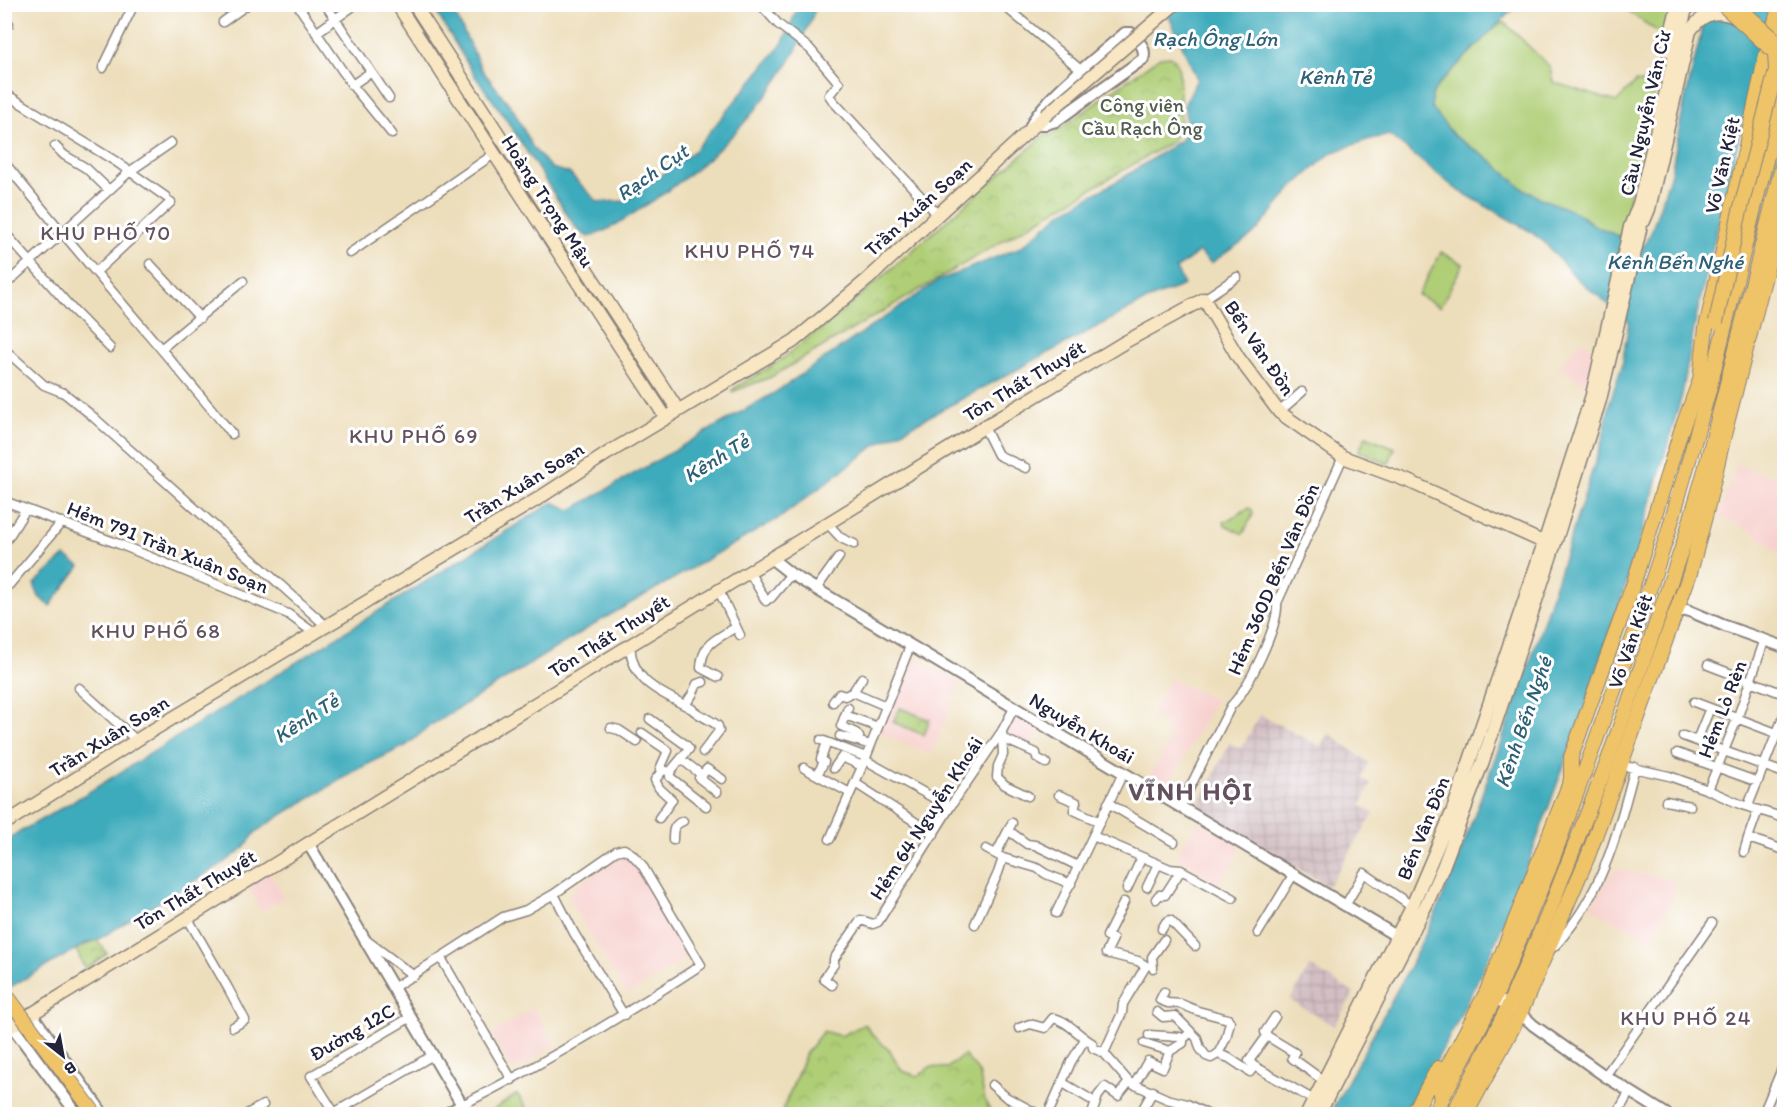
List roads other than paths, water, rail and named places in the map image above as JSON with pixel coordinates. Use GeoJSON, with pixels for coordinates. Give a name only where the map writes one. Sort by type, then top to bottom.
{"type":"FeatureCollection","features":[{"type":"Feature","properties":{"kind":"main road","name":"Hoàng Trọng Mậu"},"geometry":{"type":"LineString","coordinates":[[397,4],[666,418]]}},
{"type":"Feature","properties":{"kind":"main road","name":"Hoàng Trọng Mậu"},"geometry":{"type":"LineString","coordinates":[[414,4],[678,410]]}},
{"type":"Feature","properties":{"kind":"main road"},"geometry":{"type":"LineString","coordinates":[[1037,123],[1175,4]]}},
{"type":"Feature","properties":{"kind":"main road"},"geometry":{"type":"LineString","coordinates":[[1634,234],[1632,203],[1678,4]]}},
{"type":"Feature","properties":{"kind":"main road","name":"Cầu Nguyễn Văn Cừ"},"geometry":{"type":"LineString","coordinates":[[1634,234],[1639,204],[1689,4]]}},
{"type":"Feature","properties":{"kind":"main road"},"geometry":{"type":"LineString","coordinates":[[1722,4],[1782,55]]}},
{"type":"Feature","properties":{"kind":"main road"},"geometry":{"type":"LineString","coordinates":[[1735,4],[1782,55]]}},
{"type":"Feature","properties":{"kind":"main road"},"geometry":{"type":"LineString","coordinates":[[1781,4],[1785,11]]}},
{"type":"Feature","properties":{"kind":"main road","name":"Võ Văn Kiệt"},"geometry":{"type":"LineString","coordinates":[[1437,1108],[1549,869],[1636,630],[1668,533],[1708,394],[1710,360],[1706,328],[1766,55],[1781,4]]}},
{"type":"Feature","properties":{"kind":"main road"},"geometry":{"type":"LineString","coordinates":[[1634,234],[1649,209],[1690,31],[1701,19],[1712,13],[1724,13],[1737,19]]}},
{"type":"Feature","properties":{"kind":"main road"},"geometry":{"type":"LineString","coordinates":[[1710,360],[1716,322],[1747,185],[1776,70],[1782,55],[1785,31]]}},
{"type":"Feature","properties":{"kind":"main road"},"geometry":{"type":"LineString","coordinates":[[420,39],[432,32]]}},
{"type":"Feature","properties":{"kind":"main road"},"geometry":{"type":"LineString","coordinates":[[1760,87],[1785,75]]}},
{"type":"Feature","properties":{"kind":"main road","name":"Võ Văn Kiệt"},"geometry":{"type":"LineString","coordinates":[[1571,781],[1571,757],[1633,585],[1681,431],[1710,360],[1784,93]]}},
{"type":"Feature","properties":{"kind":"main road","name":"Trần Xuân Soạn"},"geometry":{"type":"LineString","coordinates":[[4,824],[794,341],[837,306],[1037,123]]}},
{"type":"Feature","properties":{"kind":"main road"},"geometry":{"type":"LineString","coordinates":[[494,154],[507,146]]}},
{"type":"Feature","properties":{"kind":"main road","name":"Võ Văn Kiệt"},"geometry":{"type":"LineString","coordinates":[[1466,1114],[1514,1011],[1548,914],[1603,773],[1676,566],[1730,376],[1785,159]]}},
{"type":"Feature","properties":{"kind":"main road","name":"Võ Văn Kiệt"},"geometry":{"type":"LineString","coordinates":[[1453,1114],[1547,951],[1588,856],[1620,765],[1681,607],[1785,202]]}},
{"type":"Feature","properties":{"kind":"main road","name":"Bến Vân Đồn"},"geometry":{"type":"LineString","coordinates":[[1307,1114],[1443,867],[1466,806],[1596,397],[1634,234]]}},
{"type":"Feature","properties":{"kind":"main road"},"geometry":{"type":"LineString","coordinates":[[575,279],[587,271]]}},
{"type":"Feature","properties":{"kind":"main road","name":"Bến Vân Đồn"},"geometry":{"type":"LineString","coordinates":[[1204,299],[1238,357],[1279,412],[1343,458],[1408,481],[1549,545]]}},
{"type":"Feature","properties":{"kind":"main road","name":"Tôn Thất Thuyết"},"geometry":{"type":"LineString","coordinates":[[8,1029],[984,427],[1125,342],[1204,299]]}},
{"type":"Feature","properties":{"kind":"main road","name":"Võ Văn Kiệt"},"geometry":{"type":"LineString","coordinates":[[1437,1108],[1439,1083],[1470,1023],[1491,995],[1626,631],[1686,440],[1708,394]]}},
{"type":"Feature","properties":{"kind":"main road","name":"Bến Vân Đồn"},"geometry":{"type":"LineString","coordinates":[[1319,1114],[1402,940],[1412,906],[1454,810],[1549,545]]}},
{"type":"Feature","properties":{"kind":"main road"},"geometry":{"type":"LineString","coordinates":[[4,992],[95,1114]]}},
{"type":"Feature","properties":{"kind":"main road"},"geometry":{"type":"LineString","coordinates":[[4,1006],[84,1114]]}},
{"type":"Feature","properties":{"kind":"main road","name":"Võ Văn Kiệt"},"geometry":{"type":"LineString","coordinates":[[1413,1114],[1458,1033],[1470,1023]]}},
{"type":"Feature","properties":{"kind":"street"},"geometry":{"type":"LineString","coordinates":[[104,68],[134,4]]}},
{"type":"Feature","properties":{"kind":"street"},"geometry":{"type":"LineString","coordinates":[[223,22],[248,4]]}},
{"type":"Feature","properties":{"kind":"street"},"geometry":{"type":"LineString","coordinates":[[297,4],[352,85],[392,134]]}},
{"type":"Feature","properties":{"kind":"street"},"geometry":{"type":"LineString","coordinates":[[325,4],[389,98]]}},
{"type":"Feature","properties":{"kind":"street"},"geometry":{"type":"LineString","coordinates":[[316,33],[356,4]]}},
{"type":"Feature","properties":{"kind":"street"},"geometry":{"type":"LineString","coordinates":[[759,4],[778,24],[810,49],[839,83],[829,95],[833,101],[938,215]]}},
{"type":"Feature","properties":{"kind":"street"},"geometry":{"type":"LineString","coordinates":[[1002,4],[1082,71]]}},
{"type":"Feature","properties":{"kind":"street","name":"Trần Xuân Soạn"},"geometry":{"type":"LineString","coordinates":[[1128,32],[1143,47],[1145,51],[1143,59],[1056,121],[1046,124],[1037,123],[1034,120],[1041,110],[1128,32]]}},
{"type":"Feature","properties":{"kind":"street"},"geometry":{"type":"LineString","coordinates":[[352,85],[371,72]]}},
{"type":"Feature","properties":{"kind":"street"},"geometry":{"type":"LineString","coordinates":[[4,93],[115,161],[169,200],[96,272]]}},
{"type":"Feature","properties":{"kind":"street"},"geometry":{"type":"LineString","coordinates":[[4,286],[129,172],[171,143]]}},
{"type":"Feature","properties":{"kind":"street"},"geometry":{"type":"LineString","coordinates":[[55,146],[64,155],[86,168],[110,190]]}},
{"type":"Feature","properties":{"kind":"street"},"geometry":{"type":"LineString","coordinates":[[350,254],[494,154]]}},
{"type":"Feature","properties":{"kind":"street"},"geometry":{"type":"LineString","coordinates":[[4,162],[62,234],[162,348],[232,434]]}},
{"type":"Feature","properties":{"kind":"street"},"geometry":{"type":"LineString","coordinates":[[4,232],[110,348]]}},
{"type":"Feature","properties":{"kind":"street"},"geometry":{"type":"LineString","coordinates":[[150,264],[200,318]]}},
{"type":"Feature","properties":{"kind":"street","name":"Tôn Thất Thuyết"},"geometry":{"type":"LineString","coordinates":[[1204,299],[1237,277]]}},
{"type":"Feature","properties":{"kind":"street"},"geometry":{"type":"LineString","coordinates":[[162,348],[243,281]]}},
{"type":"Feature","properties":{"kind":"street"},"geometry":{"type":"LineString","coordinates":[[4,349],[44,385],[64,393],[170,484],[325,626]]}},
{"type":"Feature","properties":{"kind":"street"},"geometry":{"type":"LineString","coordinates":[[1279,412],[1302,392]]}},
{"type":"Feature","properties":{"kind":"street"},"geometry":{"type":"LineString","coordinates":[[984,427],[998,455],[1026,468]]}},
{"type":"Feature","properties":{"kind":"street","name":"Hẻm 360D Bến Vân Đồn"},"geometry":{"type":"LineString","coordinates":[[1180,807],[1231,705],[1241,696],[1257,663],[1278,614],[1277,603],[1343,458]]}},
{"type":"Feature","properties":{"kind":"street","name":"Hẻm 791 Trần Xuân Soạn"},"geometry":{"type":"LineString","coordinates":[[4,501],[62,522],[288,614],[314,633]]}},
{"type":"Feature","properties":{"kind":"street"},"geometry":{"type":"LineString","coordinates":[[4,544],[26,509]]}},
{"type":"Feature","properties":{"kind":"street"},"geometry":{"type":"LineString","coordinates":[[9,585],[62,522]]}},
{"type":"Feature","properties":{"kind":"street"},"geometry":{"type":"LineString","coordinates":[[828,524],[842,538],[854,544]]}},
{"type":"Feature","properties":{"kind":"street"},"geometry":{"type":"LineString","coordinates":[[816,589],[839,557]]}},
{"type":"Feature","properties":{"kind":"street","name":"Nguyễn Khoái"},"geometry":{"type":"LineString","coordinates":[[772,559],[791,574],[910,646],[1402,940]]}},
{"type":"Feature","properties":{"kind":"street"},"geometry":{"type":"LineString","coordinates":[[750,573],[769,600],[791,574]]}},
{"type":"Feature","properties":{"kind":"street"},"geometry":{"type":"LineString","coordinates":[[718,677],[701,668],[703,654],[715,639],[738,631],[719,591]]}},
{"type":"Feature","properties":{"kind":"street"},"geometry":{"type":"LineString","coordinates":[[1681,607],[1725,626],[1785,647]]}},
{"type":"Feature","properties":{"kind":"street","name":"Hẻm Lò Rèn"},"geometry":{"type":"LineString","coordinates":[[1708,790],[1737,719],[1765,639]]}},
{"type":"Feature","properties":{"kind":"street"},"geometry":{"type":"LineString","coordinates":[[630,646],[631,659],[639,676],[718,726],[719,731],[703,752]]}},
{"type":"Feature","properties":{"kind":"street"},"geometry":{"type":"LineString","coordinates":[[830,839],[865,761],[910,646]]}},
{"type":"Feature","properties":{"kind":"street"},"geometry":{"type":"LineString","coordinates":[[1708,666],[1785,694]]}},
{"type":"Feature","properties":{"kind":"street"},"geometry":{"type":"LineString","coordinates":[[833,702],[839,694],[845,696],[853,692],[862,678]]}},
{"type":"Feature","properties":{"kind":"street"},"geometry":{"type":"LineString","coordinates":[[685,705],[697,684],[703,682]]}},
{"type":"Feature","properties":{"kind":"street"},"geometry":{"type":"LineString","coordinates":[[79,688],[137,741]]}},
{"type":"Feature","properties":{"kind":"street"},"geometry":{"type":"LineString","coordinates":[[853,692],[886,706]]}},
{"type":"Feature","properties":{"kind":"street"},"geometry":{"type":"LineString","coordinates":[[1694,702],[1781,735]]}},
{"type":"Feature","properties":{"kind":"street","name":"Hẻm 64 Nguyễn Khoái"},"geometry":{"type":"LineString","coordinates":[[832,985],[824,979],[834,964],[834,959],[861,920],[873,924],[878,922],[950,807],[1002,735],[1014,708]]}},
{"type":"Feature","properties":{"kind":"street"},"geometry":{"type":"LineString","coordinates":[[1697,740],[1710,708]]}},
{"type":"Feature","properties":{"kind":"street"},"geometry":{"type":"LineString","coordinates":[[857,740],[859,737],[856,732],[841,726],[847,712],[878,727]]}},
{"type":"Feature","properties":{"kind":"street"},"geometry":{"type":"LineString","coordinates":[[1748,807],[1764,766],[1781,735],[1785,715]]}},
{"type":"Feature","properties":{"kind":"street"},"geometry":{"type":"LineString","coordinates":[[650,719],[689,749],[681,759],[655,780],[659,788],[672,800],[659,818]]}},
{"type":"Feature","properties":{"kind":"street"},"geometry":{"type":"LineString","coordinates":[[611,728],[619,730],[637,742]]}},
{"type":"Feature","properties":{"kind":"street"},"geometry":{"type":"LineString","coordinates":[[642,733],[668,751],[660,769],[666,771],[670,777],[706,806]]}},
{"type":"Feature","properties":{"kind":"street"},"geometry":{"type":"LineString","coordinates":[[1002,735],[1036,753],[1037,758],[1046,763]]}},
{"type":"Feature","properties":{"kind":"street"},"geometry":{"type":"LineString","coordinates":[[1002,735],[1003,755],[998,766],[997,777],[1005,785],[1028,796]]}},
{"type":"Feature","properties":{"kind":"street"},"geometry":{"type":"LineString","coordinates":[[840,736],[871,746]]}},
{"type":"Feature","properties":{"kind":"street"},"geometry":{"type":"LineString","coordinates":[[1683,736],[1785,773]]}},
{"type":"Feature","properties":{"kind":"street"},"geometry":{"type":"LineString","coordinates":[[818,776],[824,762],[821,759],[824,741],[950,807]]}},
{"type":"Feature","properties":{"kind":"street"},"geometry":{"type":"LineString","coordinates":[[1677,753],[1758,782]]}},
{"type":"Feature","properties":{"kind":"street"},"geometry":{"type":"LineString","coordinates":[[834,768],[842,757],[865,761]]}},
{"type":"Feature","properties":{"kind":"street"},"geometry":{"type":"LineString","coordinates":[[681,759],[702,775]]}},
{"type":"Feature","properties":{"kind":"street"},"geometry":{"type":"LineString","coordinates":[[1620,765],[1669,776],[1785,819]]}},
{"type":"Feature","properties":{"kind":"street"},"geometry":{"type":"LineString","coordinates":[[1547,951],[1554,948],[1593,893],[1610,856],[1635,767]]}},
{"type":"Feature","properties":{"kind":"street"},"geometry":{"type":"LineString","coordinates":[[804,768],[850,793]]}},
{"type":"Feature","properties":{"kind":"street"},"geometry":{"type":"LineString","coordinates":[[717,792],[699,778],[707,769],[722,779]]}},
{"type":"Feature","properties":{"kind":"street"},"geometry":{"type":"LineString","coordinates":[[1056,914],[1123,773]]}},
{"type":"Feature","properties":{"kind":"street"},"geometry":{"type":"LineString","coordinates":[[855,783],[934,834]]}},
{"type":"Feature","properties":{"kind":"street"},"geometry":{"type":"LineString","coordinates":[[1059,795],[1076,802],[1074,810],[1100,822]]}},
{"type":"Feature","properties":{"kind":"street"},"geometry":{"type":"LineString","coordinates":[[1666,801],[1690,806]]}},
{"type":"Feature","properties":{"kind":"street"},"geometry":{"type":"LineString","coordinates":[[1108,803],[1174,842]]}},
{"type":"Feature","properties":{"kind":"street"},"geometry":{"type":"LineString","coordinates":[[1744,852],[1758,810]]}},
{"type":"Feature","properties":{"kind":"street"},"geometry":{"type":"LineString","coordinates":[[673,840],[673,828],[683,821]]}},
{"type":"Feature","properties":{"kind":"street"},"geometry":{"type":"LineString","coordinates":[[975,924],[998,873],[1000,856],[1011,827],[1027,844],[1043,848],[1078,866]]}},
{"type":"Feature","properties":{"kind":"street"},"geometry":{"type":"LineString","coordinates":[[1093,836],[1158,864],[1181,870],[1233,898]]}},
{"type":"Feature","properties":{"kind":"street"},"geometry":{"type":"LineString","coordinates":[[1748,838],[1785,850]]}},
{"type":"Feature","properties":{"kind":"street"},"geometry":{"type":"LineString","coordinates":[[308,843],[462,1105]]}},
{"type":"Feature","properties":{"kind":"street"},"geometry":{"type":"LineString","coordinates":[[393,988],[503,917],[526,910],[554,894],[616,851],[624,849],[642,865],[701,964],[624,1015],[512,1080],[446,1114]]}},
{"type":"Feature","properties":{"kind":"street"},"geometry":{"type":"LineString","coordinates":[[986,849],[1037,868],[1071,884]]}},
{"type":"Feature","properties":{"kind":"street"},"geometry":{"type":"LineString","coordinates":[[1127,889],[1142,857]]}},
{"type":"Feature","properties":{"kind":"street"},"geometry":{"type":"LineString","coordinates":[[1147,888],[1158,864]]}},
{"type":"Feature","properties":{"kind":"street"},"geometry":{"type":"LineString","coordinates":[[1156,899],[1159,895],[1165,895],[1181,870]]}},
{"type":"Feature","properties":{"kind":"street"},"geometry":{"type":"LineString","coordinates":[[1345,906],[1364,873],[1412,906]]}},
{"type":"Feature","properties":{"kind":"street"},"geometry":{"type":"LineString","coordinates":[[1258,933],[1293,875]]}},
{"type":"Feature","properties":{"kind":"street"},"geometry":{"type":"LineString","coordinates":[[554,894],[574,933],[624,1015]]}},
{"type":"Feature","properties":{"kind":"street"},"geometry":{"type":"LineString","coordinates":[[1124,902],[1106,953],[1138,961],[1150,967]]}},
{"type":"Feature","properties":{"kind":"street"},"geometry":{"type":"LineString","coordinates":[[188,917],[245,1020],[233,1027]]}},
{"type":"Feature","properties":{"kind":"street"},"geometry":{"type":"LineString","coordinates":[[1162,929],[1170,920],[1195,946]]}},
{"type":"Feature","properties":{"kind":"street"},"geometry":{"type":"LineString","coordinates":[[1605,1076],[1712,923]]}},
{"type":"Feature","properties":{"kind":"street"},"geometry":{"type":"LineString","coordinates":[[365,939],[414,976]]}},
{"type":"Feature","properties":{"kind":"street"},"geometry":{"type":"LineString","coordinates":[[1104,1053],[1122,1013],[1123,1004],[1150,967],[1152,957],[1164,940]]}},
{"type":"Feature","properties":{"kind":"street"},"geometry":{"type":"LineString","coordinates":[[441,958],[512,1080]]}},
{"type":"Feature","properties":{"kind":"street"},"geometry":{"type":"LineString","coordinates":[[1149,1035],[1197,1038],[1200,1048],[1206,1056],[1211,1058],[1218,1054],[1226,1038],[1230,1022],[1228,1019],[1160,1000],[1164,992]]}},
{"type":"Feature","properties":{"kind":"street"},"geometry":{"type":"LineString","coordinates":[[1491,995],[1528,1019],[1533,1025],[1605,1076],[1666,1114]]}},
{"type":"Feature","properties":{"kind":"street"},"geometry":{"type":"LineString","coordinates":[[1157,1012],[1163,1017],[1175,1016],[1186,1036]]}},
{"type":"Feature","properties":{"kind":"street"},"geometry":{"type":"LineString","coordinates":[[31,1014],[103,1114]]}},
{"type":"Feature","properties":{"kind":"street","name":"Đường 12C"},"geometry":{"type":"LineString","coordinates":[[335,1114],[311,1076],[411,1017]]}},
{"type":"Feature","properties":{"kind":"street"},"geometry":{"type":"LineString","coordinates":[[1275,1017],[1265,1032],[1267,1036],[1295,1053],[1292,1058],[1324,1081]]}},
{"type":"Feature","properties":{"kind":"street"},"geometry":{"type":"LineString","coordinates":[[1019,1029],[1030,1024],[1045,1028],[1050,1021],[1056,1018],[1092,1043],[1093,1048],[1104,1053],[1131,1083],[1207,1114]]}},
{"type":"Feature","properties":{"kind":"street"},"geometry":{"type":"LineString","coordinates":[[8,1029],[77,1114]]}},
{"type":"Feature","properties":{"kind":"street"},"geometry":{"type":"LineString","coordinates":[[1093,1111],[1098,1096],[1105,1087],[1118,1096],[1148,1061],[1163,1068],[1170,1051],[1183,1043],[1186,1036]]}},
{"type":"Feature","properties":{"kind":"street"},"geometry":{"type":"LineString","coordinates":[[1267,1036],[1250,1061],[1256,1067],[1314,1100]]}},
{"type":"Feature","properties":{"kind":"street"},"geometry":{"type":"LineString","coordinates":[[1048,1114],[1071,1062],[1085,1039]]}},
{"type":"Feature","properties":{"kind":"street"},"geometry":{"type":"LineString","coordinates":[[1144,1043],[1170,1051]]}},
{"type":"Feature","properties":{"kind":"street"},"geometry":{"type":"LineString","coordinates":[[1218,1054],[1229,1058],[1250,1072],[1256,1067]]}},
{"type":"Feature","properties":{"kind":"street"},"geometry":{"type":"LineString","coordinates":[[335,1114],[433,1055]]}},
{"type":"Feature","properties":{"kind":"street"},"geometry":{"type":"LineString","coordinates":[[1763,1114],[1785,1064]]}},
{"type":"Feature","properties":{"kind":"street"},"geometry":{"type":"LineString","coordinates":[[50,1078],[68,1065]]}},
{"type":"Feature","properties":{"kind":"street"},"geometry":{"type":"LineString","coordinates":[[1063,1083],[1090,1099]]}},
{"type":"Feature","properties":{"kind":"street"},"geometry":{"type":"LineString","coordinates":[[992,1085],[1006,1097],[1038,1114]]}},
{"type":"Feature","properties":{"kind":"street"},"geometry":{"type":"LineString","coordinates":[[1140,1114],[1153,1091]]}},
{"type":"Feature","properties":{"kind":"street"},"geometry":{"type":"LineString","coordinates":[[1617,1114],[1630,1091]]}},
{"type":"Feature","properties":{"kind":"street"},"geometry":{"type":"LineString","coordinates":[[1180,1114],[1187,1104]]}},
{"type":"Feature","properties":{"kind":"street"},"geometry":{"type":"LineString","coordinates":[[247,1114],[263,1105]]}},
{"type":"Feature","properties":{"kind":"water"},"geometry":{"type":"Polygon","coordinates":[[[432,5],[451,5],[482,70],[513,109],[533,148],[551,168],[569,173],[598,202],[626,201],[694,151],[782,44],[799,5],[817,5],[803,36],[767,95],[722,146],[669,190],[615,225],[588,237],[574,225],[504,116],[475,76],[432,5]]]}},
{"type":"Feature","properties":{"kind":"water","name":"Kênh Tẻ"},"geometry":{"type":"Polygon","coordinates":[[[1164,5],[1517,5],[1437,86],[1432,96],[1431,107],[1454,136],[1492,161],[1522,188],[1575,212],[1594,225],[1642,248],[1651,233],[1671,173],[1684,104],[1708,5],[1770,5],[1696,318],[1682,395],[1637,551],[1580,721],[1528,864],[1493,948],[1408,1114],[1330,1114],[1409,968],[1439,906],[1459,857],[1530,662],[1603,438],[1610,401],[1622,366],[1629,321],[1577,279],[1544,242],[1528,230],[1456,189],[1389,135],[1331,153],[1293,187],[1255,233],[1211,263],[1199,252],[1176,269],[1184,285],[1147,300],[876,445],[781,517],[598,622],[431,725],[407,745],[356,770],[272,821],[256,832],[244,848],[224,863],[97,940],[87,943],[5,990],[4,841],[84,795],[553,502],[571,510],[774,393],[938,281],[1021,247],[1062,212],[1126,176],[1181,140],[1187,124],[1184,106],[1197,79],[1164,5]]]}},
{"type":"Feature","properties":{"kind":"water"},"geometry":{"type":"Polygon","coordinates":[[[65,556],[80,566],[50,606],[39,597],[34,584],[65,556]]]}},
{"type":"Feature","properties":{"kind":"district","name":"KHU PHỐ 70"},"geometry":{"type":"Point","coordinates":[106,232]}},
{"type":"Feature","properties":{"kind":"district","name":"KHU PHỐ 74"},"geometry":{"type":"Point","coordinates":[750,250]}},
{"type":"Feature","properties":{"kind":"district","name":"KHU PHỐ 69"},"geometry":{"type":"Point","coordinates":[414,435]}},
{"type":"Feature","properties":{"kind":"district","name":"KHU PHỐ 68"},"geometry":{"type":"Point","coordinates":[156,630]}},
{"type":"Feature","properties":{"kind":"district","name":"VĨNH HỘI"},"geometry":{"type":"Point","coordinates":[1191,791]}},
{"type":"Feature","properties":{"kind":"district","name":"KHU PHỐ 24"},"geometry":{"type":"Point","coordinates":[1686,1017]}},
{"type":"Feature","properties":{"kind":"water label","name":"Rạch Ông Lớn"},"geometry":{"type":"Point","coordinates":[1215,38]}},
{"type":"Feature","properties":{"kind":"water label","name":"Rạch Cụt"},"geometry":{"type":"Point","coordinates":[652,172]}},
{"type":"Feature","properties":{"kind":"water label","name":"Kênh Bến Nghé"},"geometry":{"type":"Point","coordinates":[1675,261]}},
{"type":"Feature","properties":{"kind":"water label","name":"Kênh Bến Nghé"},"geometry":{"type":"Point","coordinates":[1523,722]}},
{"type":"Feature","properties":{"kind":"park label","name":"Công viên Cầu Rạch Ông"},"geometry":{"type":"Point","coordinates":[1142,116]}}]}
